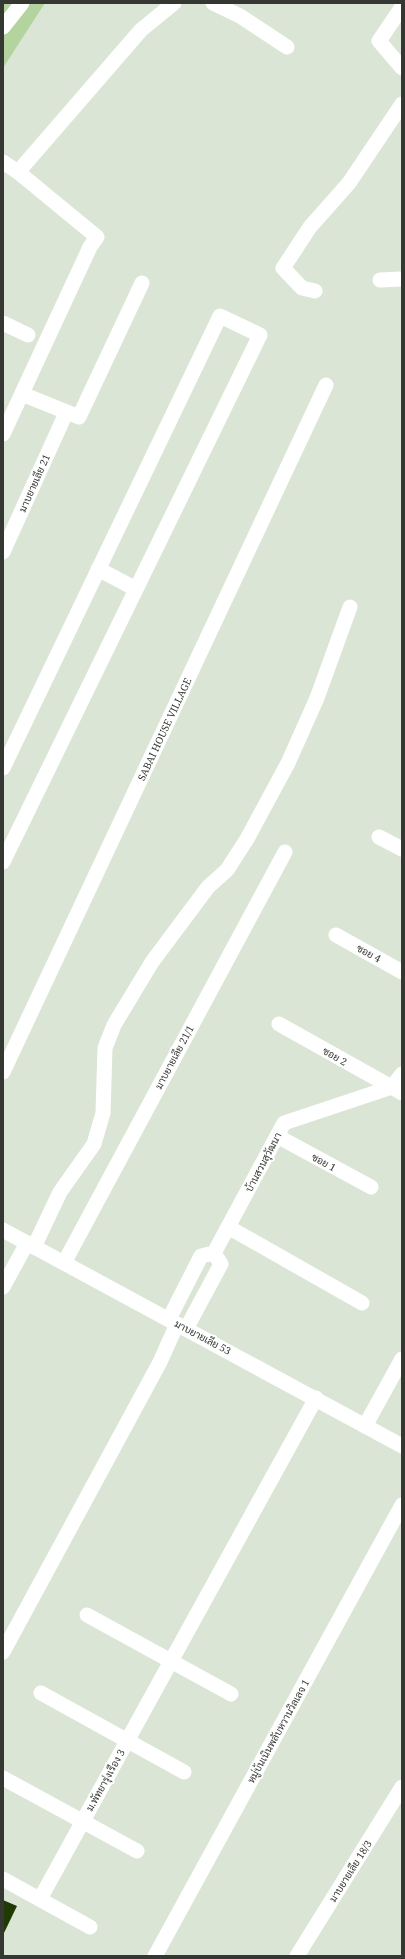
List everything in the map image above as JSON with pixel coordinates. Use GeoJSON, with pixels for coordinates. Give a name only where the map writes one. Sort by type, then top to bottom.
{"type":"FeatureCollection","features":[{"type":"Feature","properties":{"kind":"street"},"geometry":{"type":"LineString","coordinates":[[4,24],[22,3]]}},
{"type":"Feature","properties":{"kind":"street"},"geometry":{"type":"LineString","coordinates":[[18,172],[141,30],[174,3]]}},
{"type":"Feature","properties":{"kind":"street"},"geometry":{"type":"LineString","coordinates":[[213,3],[240,16],[287,47]]}},
{"type":"Feature","properties":{"kind":"street"},"geometry":{"type":"LineString","coordinates":[[402,6],[379,41],[402,68]]}},
{"type":"Feature","properties":{"kind":"street"},"geometry":{"type":"LineString","coordinates":[[315,291],[302,288],[283,268],[310,226],[349,183],[402,104]]}},
{"type":"Feature","properties":{"kind":"street"},"geometry":{"type":"LineString","coordinates":[[3,162],[18,172],[97,238],[90,247],[3,434]]}},
{"type":"Feature","properties":{"kind":"street"},"geometry":{"type":"LineString","coordinates":[[380,280],[402,279]]}},
{"type":"Feature","properties":{"kind":"street"},"geometry":{"type":"LineString","coordinates":[[22,394],[79,417],[142,283]]}},
{"type":"Feature","properties":{"kind":"street"},"geometry":{"type":"LineString","coordinates":[[3,768],[220,316],[260,335],[3,862]]}},
{"type":"Feature","properties":{"kind":"street"},"geometry":{"type":"LineString","coordinates":[[3,323],[28,335]]}},
{"type":"Feature","properties":{"kind":"street","name":"SABAI HOUSE VILLAGE"},"geometry":{"type":"LineString","coordinates":[[3,1072],[326,385]]}},
{"type":"Feature","properties":{"kind":"street","name":"มาบยายเลีย 21"},"geometry":{"type":"LineString","coordinates":[[3,552],[66,413]]}},
{"type":"Feature","properties":{"kind":"street"},"geometry":{"type":"LineString","coordinates":[[98,569],[136,589]]}},
{"type":"Feature","properties":{"kind":"street"},"geometry":{"type":"LineString","coordinates":[[3,1287],[30,1245],[60,1192],[94,1144],[103,1113],[106,1048],[114,1025],[152,962],[208,887],[227,870],[247,839],[288,763],[317,698],[350,607]]}},
{"type":"Feature","properties":{"kind":"street"},"geometry":{"type":"LineString","coordinates":[[379,837],[402,849]]}},
{"type":"Feature","properties":{"kind":"street","name":"มาบยายเลีย 21/1"},"geometry":{"type":"LineString","coordinates":[[64,1263],[285,852]]}},
{"type":"Feature","properties":{"kind":"street","name":"ซอย 4"},"geometry":{"type":"LineString","coordinates":[[336,935],[402,972]]}},
{"type":"Feature","properties":{"kind":"street","name":"ซอย 2"},"geometry":{"type":"LineString","coordinates":[[279,1024],[397,1090]]}},
{"type":"Feature","properties":{"kind":"street"},"geometry":{"type":"LineString","coordinates":[[397,1090],[402,1074]]}},
{"type":"Feature","properties":{"kind":"street","name":"บ้านสวนสุวัฒนา"},"geometry":{"type":"LineString","coordinates":[[214,1253],[284,1123],[397,1090]]}},
{"type":"Feature","properties":{"kind":"street","name":"ซอย 1"},"geometry":{"type":"LineString","coordinates":[[277,1136],[371,1187]]}},
{"type":"Feature","properties":{"kind":"street"},"geometry":{"type":"LineString","coordinates":[[228,1227],[362,1303]]}},
{"type":"Feature","properties":{"kind":"street","name":"มาบยายเลีย 53"},"geometry":{"type":"LineString","coordinates":[[3,1230],[316,1398],[402,1446]]}},
{"type":"Feature","properties":{"kind":"street"},"geometry":{"type":"LineString","coordinates":[[3,1652],[160,1362],[177,1324],[201,1256],[214,1253],[221,1264],[177,1324]]}},
{"type":"Feature","properties":{"kind":"street"},"geometry":{"type":"LineString","coordinates":[[365,1426],[402,1359]]}},
{"type":"Feature","properties":{"kind":"street","name":"ม.พัทยารุ่งเรือง 3"},"geometry":{"type":"LineString","coordinates":[[40,1899],[316,1398]]}},
{"type":"Feature","properties":{"kind":"street","name":"หมู่บ้นเนินพลับหวานวิลเลจ 1"},"geometry":{"type":"LineString","coordinates":[[155,1956],[402,1505]]}},
{"type":"Feature","properties":{"kind":"street"},"geometry":{"type":"LineString","coordinates":[[87,1615],[231,1694]]}},
{"type":"Feature","properties":{"kind":"street"},"geometry":{"type":"LineString","coordinates":[[41,1693],[184,1772]]}},
{"type":"Feature","properties":{"kind":"street"},"geometry":{"type":"LineString","coordinates":[[3,1778],[137,1852]]}},
{"type":"Feature","properties":{"kind":"street","name":"มาบยายเลีย 18/3"},"geometry":{"type":"LineString","coordinates":[[297,1956],[402,1787]]}},
{"type":"Feature","properties":{"kind":"street"},"geometry":{"type":"LineString","coordinates":[[3,1879],[90,1927]]}},
{"type":"Feature","properties":{"kind":"green space"},"geometry":{"type":"Polygon","coordinates":[[[3,3],[45,3],[3,68],[3,3]]]}},
{"type":"Feature","properties":{"kind":"building"},"geometry":{"type":"Polygon","coordinates":[[[3,1900],[17,1906],[3,1935],[3,1900]]]}}]}
